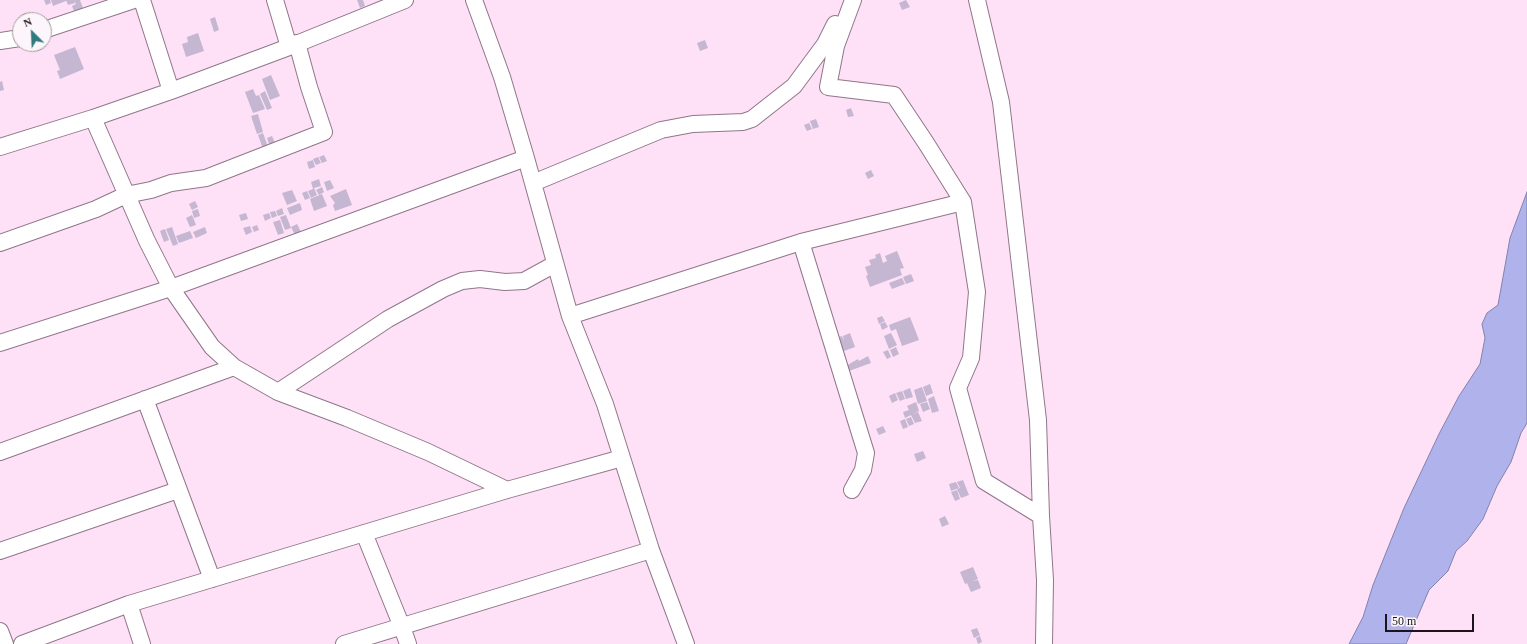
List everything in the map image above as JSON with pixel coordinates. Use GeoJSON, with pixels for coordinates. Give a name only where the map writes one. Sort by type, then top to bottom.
{"type":"FeatureCollection","features":[{"type":"Feature","properties":{"kind":"street"},"geometry":{"type":"LineString","coordinates":[[52,27],[134,0]]}},
{"type":"Feature","properties":{"kind":"street"},"geometry":{"type":"LineString","coordinates":[[142,0],[171,91]]}},
{"type":"Feature","properties":{"kind":"street"},"geometry":{"type":"LineString","coordinates":[[0,242],[96,209],[126,195],[151,190],[171,183],[206,178],[324,132],[309,87],[275,0]]}},
{"type":"Feature","properties":{"kind":"street"},"geometry":{"type":"LineString","coordinates":[[0,147],[93,118],[171,91],[293,45],[405,0]]}},
{"type":"Feature","properties":{"kind":"street"},"geometry":{"type":"LineString","coordinates":[[474,0],[502,77],[570,316],[605,404],[651,550],[686,644]]}},
{"type":"Feature","properties":{"kind":"street"},"geometry":{"type":"LineString","coordinates":[[533,183],[661,130],[693,124],[743,122],[752,119],[794,86],[825,44],[847,0]]}},
{"type":"Feature","properties":{"kind":"street"},"geometry":{"type":"LineString","coordinates":[[852,0],[836,46],[828,87],[894,95],[926,143],[962,202],[977,292],[971,358],[958,388],[984,481],[1041,516]]}},
{"type":"Feature","properties":{"kind":"street"},"geometry":{"type":"LineString","coordinates":[[977,0],[1001,102],[1038,420],[1045,580],[1044,644]]}},
{"type":"Feature","properties":{"kind":"street"},"geometry":{"type":"LineString","coordinates":[[0,41],[12,39]]}},
{"type":"Feature","properties":{"kind":"street"},"geometry":{"type":"LineString","coordinates":[[93,118],[147,241],[171,288],[212,347],[234,367],[278,392],[347,418],[428,452],[507,490]]}},
{"type":"Feature","properties":{"kind":"street"},"geometry":{"type":"LineString","coordinates":[[0,343],[171,288],[526,158]]}},
{"type":"Feature","properties":{"kind":"street"},"geometry":{"type":"LineString","coordinates":[[570,316],[802,242],[962,202]]}},
{"type":"Feature","properties":{"kind":"street"},"geometry":{"type":"LineString","coordinates":[[802,242],[866,453],[863,470],[852,490]]}},
{"type":"Feature","properties":{"kind":"street"},"geometry":{"type":"LineString","coordinates":[[278,392],[388,319],[462,281],[480,278],[505,282],[524,281],[554,264]]}},
{"type":"Feature","properties":{"kind":"street"},"geometry":{"type":"LineString","coordinates":[[0,452],[234,367]]}},
{"type":"Feature","properties":{"kind":"street"},"geometry":{"type":"LineString","coordinates":[[145,400],[212,579]]}},
{"type":"Feature","properties":{"kind":"street"},"geometry":{"type":"LineString","coordinates":[[22,644],[129,604],[507,490],[622,458]]}},
{"type":"Feature","properties":{"kind":"street"},"geometry":{"type":"LineString","coordinates":[[0,551],[178,490]]}},
{"type":"Feature","properties":{"kind":"street"},"geometry":{"type":"LineString","coordinates":[[364,533],[408,644]]}},
{"type":"Feature","properties":{"kind":"street"},"geometry":{"type":"LineString","coordinates":[[344,644],[651,550]]}},
{"type":"Feature","properties":{"kind":"street"},"geometry":{"type":"LineString","coordinates":[[129,604],[142,644]]}},
{"type":"Feature","properties":{"kind":"street"},"geometry":{"type":"LineString","coordinates":[[0,631],[5,644]]}},
{"type":"Feature","properties":{"kind":"water"},"geometry":{"type":"Polygon","coordinates":[[[1527,192],[1527,423],[1521,433],[1511,462],[1497,486],[1483,519],[1467,541],[1456,551],[1448,571],[1429,590],[1406,644],[1349,644],[1363,617],[1373,585],[1404,508],[1439,434],[1459,396],[1480,364],[1485,338],[1482,324],[1487,313],[1498,305],[1510,238],[1527,192]]]}},
{"type":"Feature","properties":{"kind":"building"},"geometry":{"type":"Polygon","coordinates":[[[44,0],[50,0],[51,3],[46,5],[44,0]]]}},
{"type":"Feature","properties":{"kind":"building"},"geometry":{"type":"Polygon","coordinates":[[[51,0],[66,0],[66,1],[53,6],[51,0]]]}},
{"type":"Feature","properties":{"kind":"building"},"geometry":{"type":"Polygon","coordinates":[[[66,0],[74,0],[75,3],[68,5],[66,0]]]}},
{"type":"Feature","properties":{"kind":"building"},"geometry":{"type":"Polygon","coordinates":[[[74,0],[80,0],[83,8],[74,11],[72,6],[76,4],[74,0]]]}},
{"type":"Feature","properties":{"kind":"building"},"geometry":{"type":"Polygon","coordinates":[[[357,0],[363,0],[365,6],[360,8],[357,0]]]}},
{"type":"Feature","properties":{"kind":"building"},"geometry":{"type":"Polygon","coordinates":[[[906,0],[910,7],[902,10],[899,3],[906,0]]]}},
{"type":"Feature","properties":{"kind":"building"},"geometry":{"type":"Polygon","coordinates":[[[215,17],[219,30],[214,32],[210,19],[215,17]]]}},
{"type":"Feature","properties":{"kind":"building"},"geometry":{"type":"Polygon","coordinates":[[[198,33],[204,51],[186,57],[182,44],[188,42],[187,37],[198,33]]]}},
{"type":"Feature","properties":{"kind":"building"},"geometry":{"type":"Polygon","coordinates":[[[705,40],[708,48],[700,51],[697,43],[705,40]]]}},
{"type":"Feature","properties":{"kind":"building"},"geometry":{"type":"Polygon","coordinates":[[[75,47],[84,69],[60,79],[57,71],[60,70],[54,55],[75,47]]]}},
{"type":"Feature","properties":{"kind":"building"},"geometry":{"type":"Polygon","coordinates":[[[271,75],[280,96],[270,100],[262,79],[271,75]]]}},
{"type":"Feature","properties":{"kind":"building"},"geometry":{"type":"Polygon","coordinates":[[[2,81],[4,90],[0,91],[0,82],[2,81]]]}},
{"type":"Feature","properties":{"kind":"building"},"geometry":{"type":"Polygon","coordinates":[[[253,89],[256,96],[259,95],[265,109],[253,113],[245,92],[253,89]]]}},
{"type":"Feature","properties":{"kind":"building"},"geometry":{"type":"Polygon","coordinates":[[[265,91],[272,108],[267,110],[260,94],[265,91]]]}},
{"type":"Feature","properties":{"kind":"building"},"geometry":{"type":"Polygon","coordinates":[[[851,108],[854,116],[848,117],[846,110],[851,108]]]}},
{"type":"Feature","properties":{"kind":"building"},"geometry":{"type":"Polygon","coordinates":[[[258,114],[263,132],[257,134],[251,116],[258,114]]]}},
{"type":"Feature","properties":{"kind":"building"},"geometry":{"type":"Polygon","coordinates":[[[816,119],[819,127],[813,129],[810,121],[816,119]]]}},
{"type":"Feature","properties":{"kind":"building"},"geometry":{"type":"Polygon","coordinates":[[[809,123],[812,129],[807,131],[804,125],[809,123]]]}},
{"type":"Feature","properties":{"kind":"building"},"geometry":{"type":"Polygon","coordinates":[[[263,133],[268,147],[263,149],[258,135],[263,133]]]}},
{"type":"Feature","properties":{"kind":"building"},"geometry":{"type":"Polygon","coordinates":[[[272,136],[276,145],[270,147],[267,138],[272,136]]]}},
{"type":"Feature","properties":{"kind":"building"},"geometry":{"type":"Polygon","coordinates":[[[324,155],[327,161],[322,163],[319,157],[324,155]]]}},
{"type":"Feature","properties":{"kind":"building"},"geometry":{"type":"Polygon","coordinates":[[[318,157],[321,163],[316,165],[313,159],[318,157]]]}},
{"type":"Feature","properties":{"kind":"building"},"geometry":{"type":"Polygon","coordinates":[[[313,160],[315,167],[309,169],[307,162],[313,160]]]}},
{"type":"Feature","properties":{"kind":"building"},"geometry":{"type":"Polygon","coordinates":[[[871,170],[874,176],[868,179],[865,173],[871,170]]]}},
{"type":"Feature","properties":{"kind":"building"},"geometry":{"type":"Polygon","coordinates":[[[319,179],[321,186],[314,188],[317,195],[311,198],[308,191],[313,189],[311,182],[319,179]]]}},
{"type":"Feature","properties":{"kind":"building"},"geometry":{"type":"Polygon","coordinates":[[[330,180],[334,188],[327,191],[324,182],[330,180]]]}},
{"type":"Feature","properties":{"kind":"building"},"geometry":{"type":"Polygon","coordinates":[[[322,187],[324,192],[319,195],[316,190],[322,187]]]}},
{"type":"Feature","properties":{"kind":"building"},"geometry":{"type":"Polygon","coordinates":[[[346,189],[352,205],[335,211],[333,205],[335,203],[330,196],[346,189]]]}},
{"type":"Feature","properties":{"kind":"building"},"geometry":{"type":"Polygon","coordinates":[[[292,190],[297,201],[287,205],[282,193],[292,190]]]}},
{"type":"Feature","properties":{"kind":"building"},"geometry":{"type":"Polygon","coordinates":[[[307,191],[310,198],[305,200],[302,193],[307,191]]]}},
{"type":"Feature","properties":{"kind":"building"},"geometry":{"type":"Polygon","coordinates":[[[322,194],[327,206],[314,211],[310,199],[322,194]]]}},
{"type":"Feature","properties":{"kind":"building"},"geometry":{"type":"Polygon","coordinates":[[[195,201],[198,207],[192,210],[189,204],[195,201]]]}},
{"type":"Feature","properties":{"kind":"building"},"geometry":{"type":"Polygon","coordinates":[[[300,203],[302,210],[290,215],[287,208],[300,203]]]}},
{"type":"Feature","properties":{"kind":"building"},"geometry":{"type":"Polygon","coordinates":[[[282,208],[284,214],[278,216],[276,211],[282,208]]]}},
{"type":"Feature","properties":{"kind":"building"},"geometry":{"type":"Polygon","coordinates":[[[198,209],[200,216],[194,218],[192,211],[198,209]]]}},
{"type":"Feature","properties":{"kind":"building"},"geometry":{"type":"Polygon","coordinates":[[[275,211],[277,216],[272,218],[270,212],[275,211]]]}},
{"type":"Feature","properties":{"kind":"building"},"geometry":{"type":"Polygon","coordinates":[[[246,213],[248,219],[241,221],[239,215],[246,213]]]}},
{"type":"Feature","properties":{"kind":"building"},"geometry":{"type":"Polygon","coordinates":[[[269,213],[271,218],[265,221],[263,215],[269,213]]]}},
{"type":"Feature","properties":{"kind":"building"},"geometry":{"type":"Polygon","coordinates":[[[192,215],[196,225],[190,227],[186,218],[192,215]]]}},
{"type":"Feature","properties":{"kind":"building"},"geometry":{"type":"Polygon","coordinates":[[[286,215],[291,228],[285,230],[280,217],[286,215]]]}},
{"type":"Feature","properties":{"kind":"building"},"geometry":{"type":"Polygon","coordinates":[[[280,220],[284,233],[278,235],[273,222],[280,220]]]}},
{"type":"Feature","properties":{"kind":"building"},"geometry":{"type":"Polygon","coordinates":[[[297,224],[301,232],[295,235],[291,227],[297,224]]]}},
{"type":"Feature","properties":{"kind":"building"},"geometry":{"type":"Polygon","coordinates":[[[257,225],[259,230],[254,232],[252,227],[257,225]]]}},
{"type":"Feature","properties":{"kind":"building"},"geometry":{"type":"Polygon","coordinates":[[[250,226],[252,232],[246,235],[243,228],[250,226]]]}},
{"type":"Feature","properties":{"kind":"building"},"geometry":{"type":"Polygon","coordinates":[[[172,227],[178,244],[173,246],[166,229],[172,227]]]}},
{"type":"Feature","properties":{"kind":"building"},"geometry":{"type":"Polygon","coordinates":[[[205,227],[207,233],[196,238],[193,232],[205,227]]]}},
{"type":"Feature","properties":{"kind":"building"},"geometry":{"type":"Polygon","coordinates":[[[165,229],[169,240],[164,242],[160,231],[165,229]]]}},
{"type":"Feature","properties":{"kind":"building"},"geometry":{"type":"Polygon","coordinates":[[[190,231],[193,238],[179,243],[176,236],[190,231]]]}},
{"type":"Feature","properties":{"kind":"building"},"geometry":{"type":"Polygon","coordinates":[[[897,251],[904,268],[900,269],[902,275],[870,287],[866,276],[868,275],[865,267],[871,265],[869,260],[876,258],[875,255],[880,253],[883,263],[887,261],[885,256],[897,251]]]}},
{"type":"Feature","properties":{"kind":"building"},"geometry":{"type":"Polygon","coordinates":[[[911,274],[914,281],[906,284],[903,277],[911,274]]]}},
{"type":"Feature","properties":{"kind":"building"},"geometry":{"type":"Polygon","coordinates":[[[902,278],[905,284],[892,289],[889,283],[902,278]]]}},
{"type":"Feature","properties":{"kind":"building"},"geometry":{"type":"Polygon","coordinates":[[[882,316],[885,321],[879,324],[877,318],[882,316]]]}},
{"type":"Feature","properties":{"kind":"building"},"geometry":{"type":"Polygon","coordinates":[[[910,317],[919,340],[902,346],[896,329],[891,331],[889,325],[910,317]]]}},
{"type":"Feature","properties":{"kind":"building"},"geometry":{"type":"Polygon","coordinates":[[[885,322],[888,327],[882,330],[880,324],[885,322]]]}},
{"type":"Feature","properties":{"kind":"building"},"geometry":{"type":"Polygon","coordinates":[[[850,333],[855,347],[841,352],[836,338],[842,336],[844,341],[843,336],[850,333]]]}},
{"type":"Feature","properties":{"kind":"building"},"geometry":{"type":"Polygon","coordinates":[[[891,333],[897,345],[889,349],[884,336],[891,333]]]}},
{"type":"Feature","properties":{"kind":"building"},"geometry":{"type":"Polygon","coordinates":[[[896,347],[899,354],[893,357],[890,350],[896,347]]]}},
{"type":"Feature","properties":{"kind":"building"},"geometry":{"type":"Polygon","coordinates":[[[888,350],[891,357],[887,359],[883,352],[888,350]]]}},
{"type":"Feature","properties":{"kind":"building"},"geometry":{"type":"Polygon","coordinates":[[[868,356],[871,363],[849,371],[846,366],[858,359],[859,361],[868,356]]]}},
{"type":"Feature","properties":{"kind":"building"},"geometry":{"type":"Polygon","coordinates":[[[930,384],[933,393],[926,396],[923,387],[930,384]]]}},
{"type":"Feature","properties":{"kind":"building"},"geometry":{"type":"Polygon","coordinates":[[[922,387],[927,401],[918,404],[914,390],[922,387]]]}},
{"type":"Feature","properties":{"kind":"building"},"geometry":{"type":"Polygon","coordinates":[[[910,388],[913,397],[906,399],[903,391],[910,388]]]}},
{"type":"Feature","properties":{"kind":"building"},"geometry":{"type":"Polygon","coordinates":[[[902,391],[905,399],[900,401],[896,393],[902,391]]]}},
{"type":"Feature","properties":{"kind":"building"},"geometry":{"type":"Polygon","coordinates":[[[895,393],[898,400],[892,403],[889,396],[895,393]]]}},
{"type":"Feature","properties":{"kind":"building"},"geometry":{"type":"Polygon","coordinates":[[[934,396],[939,411],[932,413],[928,399],[934,396]]]}},
{"type":"Feature","properties":{"kind":"building"},"geometry":{"type":"Polygon","coordinates":[[[916,402],[919,411],[905,418],[903,412],[909,410],[907,406],[916,402]]]}},
{"type":"Feature","properties":{"kind":"building"},"geometry":{"type":"Polygon","coordinates":[[[927,402],[930,409],[923,412],[920,404],[927,402]]]}},
{"type":"Feature","properties":{"kind":"building"},"geometry":{"type":"Polygon","coordinates":[[[918,412],[922,421],[915,423],[911,415],[918,412]]]}},
{"type":"Feature","properties":{"kind":"building"},"geometry":{"type":"Polygon","coordinates":[[[911,417],[914,424],[909,426],[906,419],[911,417]]]}},
{"type":"Feature","properties":{"kind":"building"},"geometry":{"type":"Polygon","coordinates":[[[905,419],[908,427],[903,429],[900,421],[905,419]]]}},
{"type":"Feature","properties":{"kind":"building"},"geometry":{"type":"Polygon","coordinates":[[[883,426],[886,432],[879,435],[876,429],[883,426]]]}},
{"type":"Feature","properties":{"kind":"building"},"geometry":{"type":"Polygon","coordinates":[[[923,451],[926,458],[917,462],[914,454],[923,451]]]}},
{"type":"Feature","properties":{"kind":"building"},"geometry":{"type":"Polygon","coordinates":[[[963,480],[969,495],[961,498],[957,489],[960,488],[957,482],[963,480]]]}},
{"type":"Feature","properties":{"kind":"building"},"geometry":{"type":"Polygon","coordinates":[[[956,482],[959,488],[951,491],[949,484],[956,482]]]}},
{"type":"Feature","properties":{"kind":"building"},"geometry":{"type":"Polygon","coordinates":[[[957,490],[960,499],[955,501],[951,492],[957,490]]]}},
{"type":"Feature","properties":{"kind":"building"},"geometry":{"type":"Polygon","coordinates":[[[945,516],[949,524],[942,527],[939,519],[945,516]]]}},
{"type":"Feature","properties":{"kind":"building"},"geometry":{"type":"Polygon","coordinates":[[[973,567],[978,579],[973,581],[978,580],[981,588],[971,592],[967,583],[965,584],[960,572],[973,567]]]}},
{"type":"Feature","properties":{"kind":"building"},"geometry":{"type":"Polygon","coordinates":[[[977,628],[980,635],[974,638],[971,630],[977,628]]]}},
{"type":"Feature","properties":{"kind":"building"},"geometry":{"type":"Polygon","coordinates":[[[980,636],[982,642],[978,644],[976,638],[980,636]]]}}]}
